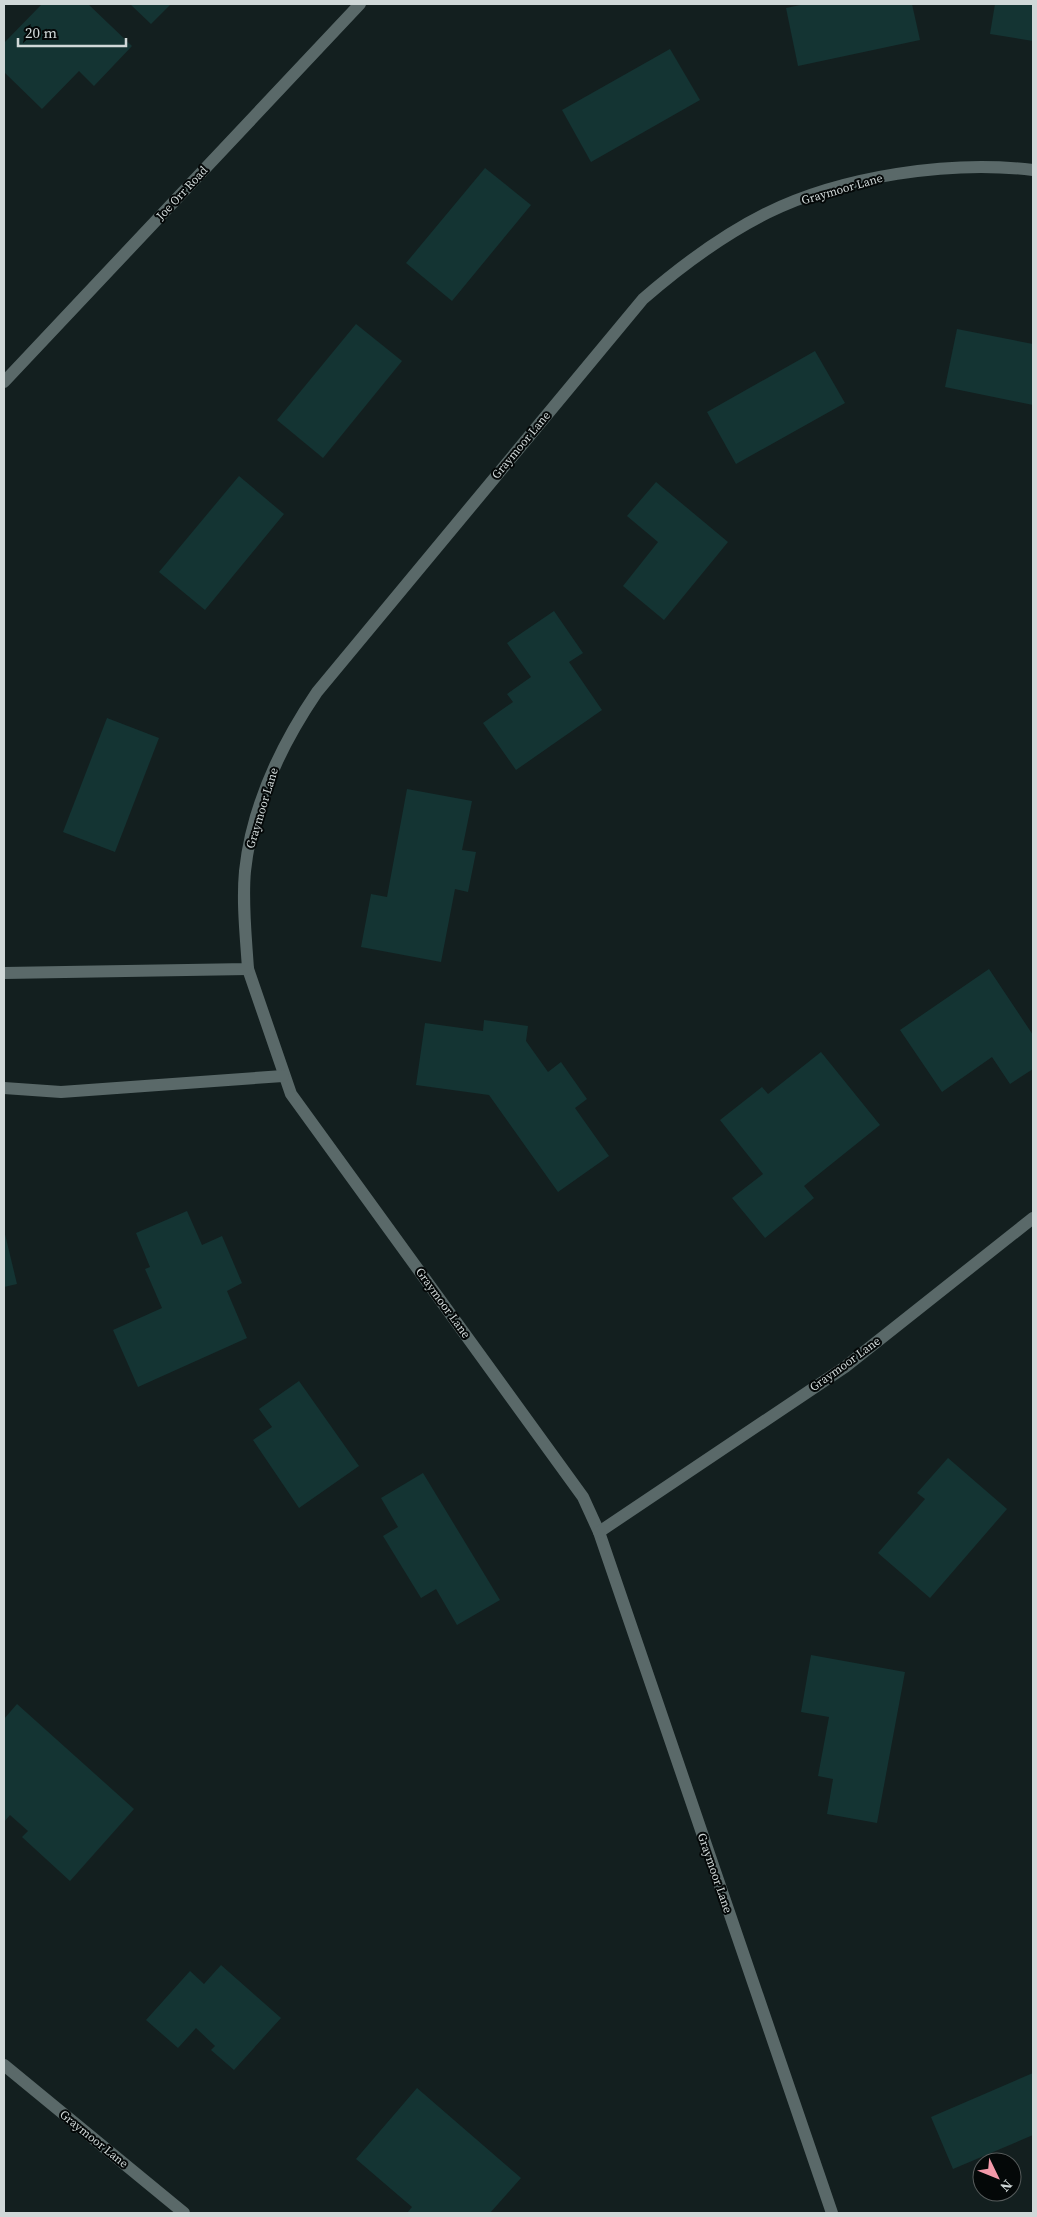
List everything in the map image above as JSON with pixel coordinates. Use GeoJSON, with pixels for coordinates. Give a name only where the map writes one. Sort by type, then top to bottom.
{"type":"FeatureCollection","features":[{"type":"Feature","properties":{"kind":"street","name":"Joe Orr Road"},"geometry":{"type":"LineString","coordinates":[[4,382],[360,4]]}},
{"type":"Feature","properties":{"kind":"street","name":"Graymoor Lane"},"geometry":{"type":"LineString","coordinates":[[832,2213],[599,1532],[584,1497],[291,1094],[283,1076],[248,969],[244,910],[245,870],[252,836],[267,785],[279,754],[296,723],[323,684],[643,300],[671,274],[715,242],[768,213],[817,193],[900,172],[969,168],[1033,170]]}},
{"type":"Feature","properties":{"kind":"street"},"geometry":{"type":"LineString","coordinates":[[4,973],[248,969]]}},
{"type":"Feature","properties":{"kind":"street"},"geometry":{"type":"LineString","coordinates":[[4,1088],[61,1092],[283,1076]]}},
{"type":"Feature","properties":{"kind":"street","name":"Graymoor Lane"},"geometry":{"type":"LineString","coordinates":[[599,1532],[845,1367],[1033,1218]]}},
{"type":"Feature","properties":{"kind":"street","name":"Graymoor Lane"},"geometry":{"type":"LineString","coordinates":[[4,2065],[184,2213]]}},
{"type":"Feature","properties":{"kind":"building"},"geometry":{"type":"Polygon","coordinates":[[[42,4],[88,4],[132,46],[94,86],[79,71],[42,109],[4,72],[4,43],[42,4]]]}},
{"type":"Feature","properties":{"kind":"building"},"geometry":{"type":"Polygon","coordinates":[[[130,4],[171,4],[151,24],[130,4]]]}},
{"type":"Feature","properties":{"kind":"building"},"geometry":{"type":"Polygon","coordinates":[[[805,4],[912,4],[920,40],[798,66],[786,8],[805,4]]]}},
{"type":"Feature","properties":{"kind":"building"},"geometry":{"type":"Polygon","coordinates":[[[995,4],[1033,4],[1033,41],[990,34],[995,4]]]}},
{"type":"Feature","properties":{"kind":"building"},"geometry":{"type":"Polygon","coordinates":[[[670,49],[700,100],[591,162],[562,110],[670,49]]]}},
{"type":"Feature","properties":{"kind":"building"},"geometry":{"type":"Polygon","coordinates":[[[485,168],[531,205],[452,301],[406,263],[485,168]]]}},
{"type":"Feature","properties":{"kind":"building"},"geometry":{"type":"Polygon","coordinates":[[[356,324],[402,361],[323,458],[277,420],[356,324]]]}},
{"type":"Feature","properties":{"kind":"building"},"geometry":{"type":"Polygon","coordinates":[[[957,329],[1033,344],[1033,405],[945,387],[957,329]]]}},
{"type":"Feature","properties":{"kind":"building"},"geometry":{"type":"Polygon","coordinates":[[[815,351],[845,403],[736,464],[707,412],[815,351]]]}},
{"type":"Feature","properties":{"kind":"building"},"geometry":{"type":"Polygon","coordinates":[[[239,476],[284,514],[205,610],[159,572],[239,476]]]}},
{"type":"Feature","properties":{"kind":"building"},"geometry":{"type":"Polygon","coordinates":[[[656,482],[728,542],[664,620],[623,586],[658,542],[627,516],[656,482]]]}},
{"type":"Feature","properties":{"kind":"building"},"geometry":{"type":"Polygon","coordinates":[[[554,611],[583,653],[569,662],[602,710],[516,770],[483,723],[513,702],[507,694],[531,677],[507,643],[554,611]]]}},
{"type":"Feature","properties":{"kind":"building"},"geometry":{"type":"Polygon","coordinates":[[[107,718],[159,738],[115,852],[63,832],[107,718]]]}},
{"type":"Feature","properties":{"kind":"building"},"geometry":{"type":"Polygon","coordinates":[[[407,789],[472,801],[462,850],[476,852],[468,892],[455,889],[441,962],[361,947],[371,894],[387,897],[407,789]]]}},
{"type":"Feature","properties":{"kind":"building"},"geometry":{"type":"Polygon","coordinates":[[[989,969],[1033,1035],[1033,1069],[1010,1084],[992,1057],[942,1092],[900,1030],[989,969]]]}},
{"type":"Feature","properties":{"kind":"building"},"geometry":{"type":"Polygon","coordinates":[[[484,1020],[528,1026],[526,1041],[548,1072],[561,1062],[587,1099],[575,1108],[609,1156],[558,1192],[489,1095],[416,1085],[425,1023],[483,1031],[484,1020]]]}},
{"type":"Feature","properties":{"kind":"building"},"geometry":{"type":"Polygon","coordinates":[[[821,1052],[880,1125],[804,1186],[814,1198],[765,1238],[732,1198],[763,1174],[720,1120],[762,1087],[768,1094],[821,1052]]]}},
{"type":"Feature","properties":{"kind":"building"},"geometry":{"type":"Polygon","coordinates":[[[187,1211],[202,1245],[222,1236],[242,1283],[227,1291],[247,1338],[138,1387],[113,1330],[162,1308],[145,1269],[150,1267],[136,1233],[187,1211]]]}},
{"type":"Feature","properties":{"kind":"building"},"geometry":{"type":"Polygon","coordinates":[[[4,1230],[17,1284],[4,1287],[4,1230]]]}},
{"type":"Feature","properties":{"kind":"building"},"geometry":{"type":"Polygon","coordinates":[[[299,1381],[359,1466],[299,1508],[253,1440],[272,1427],[259,1409],[299,1381]]]}},
{"type":"Feature","properties":{"kind":"building"},"geometry":{"type":"Polygon","coordinates":[[[948,1458],[1007,1509],[930,1598],[878,1553],[925,1499],[917,1493],[948,1458]]]}},
{"type":"Feature","properties":{"kind":"building"},"geometry":{"type":"Polygon","coordinates":[[[423,1473],[500,1600],[457,1625],[436,1589],[421,1598],[383,1536],[398,1527],[381,1498],[423,1473]]]}},
{"type":"Feature","properties":{"kind":"building"},"geometry":{"type":"Polygon","coordinates":[[[811,1655],[905,1672],[877,1823],[827,1814],[833,1779],[818,1776],[829,1717],[801,1712],[811,1655]]]}},
{"type":"Feature","properties":{"kind":"building"},"geometry":{"type":"Polygon","coordinates":[[[17,1704],[134,1809],[70,1881],[22,1837],[28,1831],[10,1815],[4,1822],[4,1719],[17,1704]]]}},
{"type":"Feature","properties":{"kind":"building"},"geometry":{"type":"Polygon","coordinates":[[[221,1965],[281,2018],[234,2070],[211,2050],[215,2046],[196,2028],[178,2048],[146,2020],[190,1971],[204,1984],[221,1965]]]}},
{"type":"Feature","properties":{"kind":"building"},"geometry":{"type":"Polygon","coordinates":[[[1033,2073],[1033,2135],[993,2152],[972,2152],[972,2161],[953,2169],[931,2117],[1033,2073]]]}},
{"type":"Feature","properties":{"kind":"building"},"geometry":{"type":"Polygon","coordinates":[[[417,2088],[521,2178],[490,2213],[407,2213],[412,2207],[356,2159],[417,2088]]]}}]}
